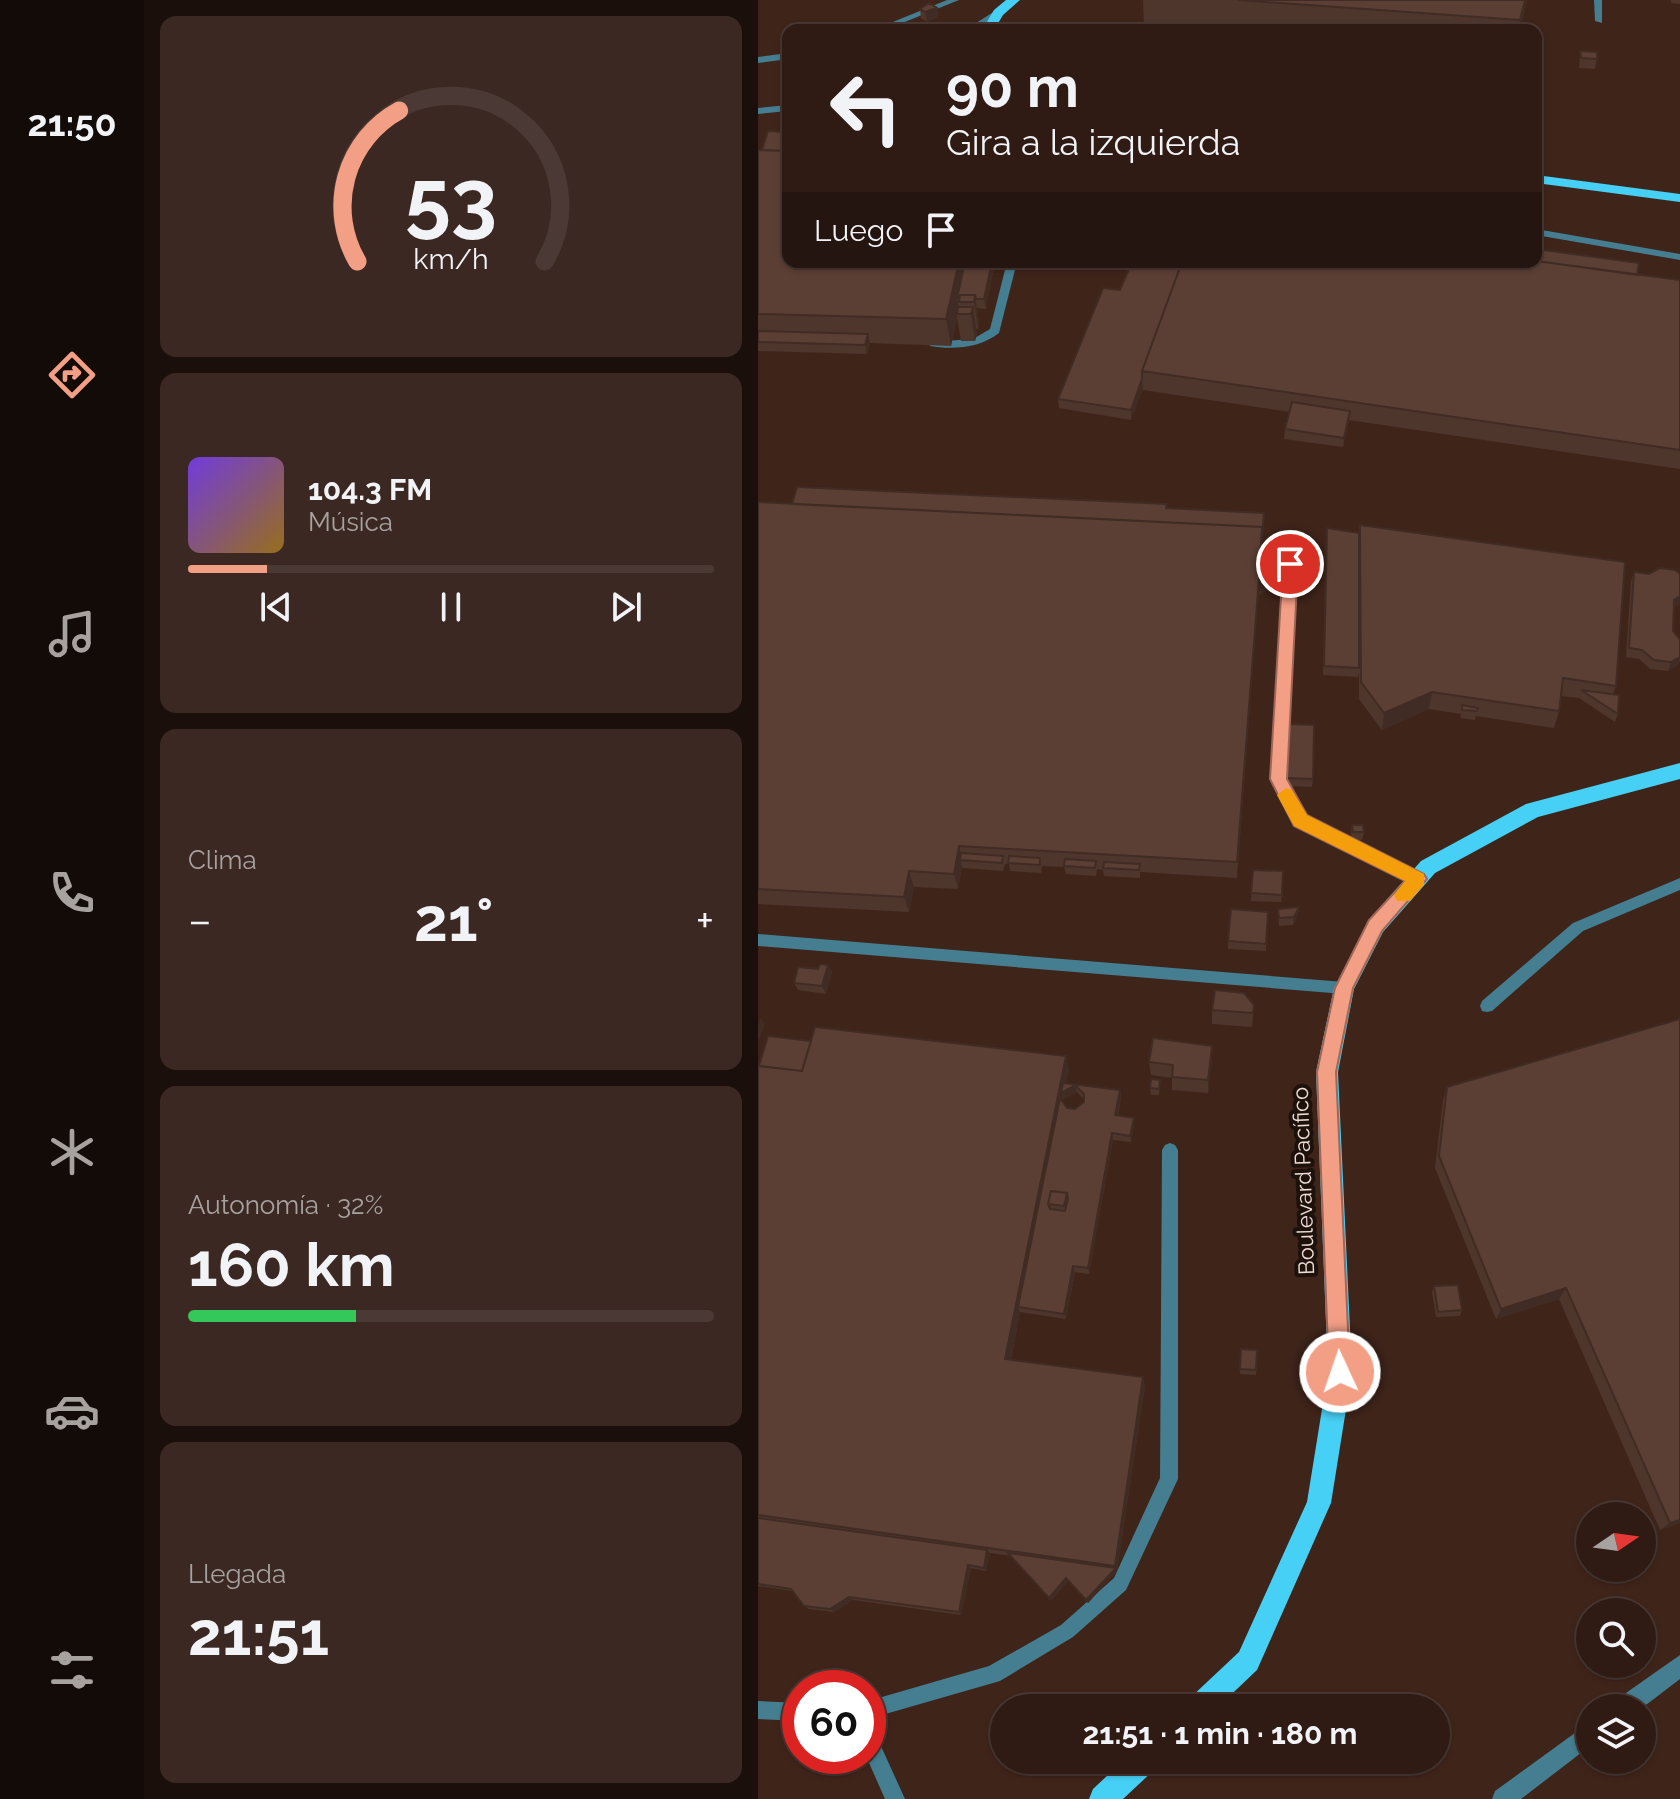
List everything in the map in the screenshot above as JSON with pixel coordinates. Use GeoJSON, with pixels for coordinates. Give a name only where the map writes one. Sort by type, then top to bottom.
{"type":"FeatureCollection","features":[{"type":"Feature","properties":{"kind":"main road"},"geometry":{"type":"LineString","coordinates":[[992,24],[998,13],[1014,0]]}},
{"type":"Feature","properties":{"kind":"main road"},"geometry":{"type":"LineString","coordinates":[[1542,180],[1680,198]]}},
{"type":"Feature","properties":{"kind":"main road","name":"Boulevard Pacífico"},"geometry":{"type":"LineString","coordinates":[[1213,1694],[1248,1661],[1319,1503],[1340,1372],[1327,1072],[1344,988],[1376,926],[1428,867],[1533,810],[1680,771]]}},
{"type":"Feature","properties":{"kind":"main road"},"geometry":{"type":"LineString","coordinates":[[1103,1799],[1129,1774]]}},
{"type":"Feature","properties":{"kind":"street"},"geometry":{"type":"LineString","coordinates":[[1643,1694],[1680,1666]]}},
{"type":"Feature","properties":{"kind":"street"},"geometry":{"type":"LineString","coordinates":[[1503,1799],[1576,1744]]}},
{"type":"Feature","properties":{"kind":"lane"},"geometry":{"type":"LineString","coordinates":[[893,24],[955,0]]}},
{"type":"Feature","properties":{"kind":"lane"},"geometry":{"type":"LineString","coordinates":[[1598,0],[1599,21]]}},
{"type":"Feature","properties":{"kind":"lane"},"geometry":{"type":"LineString","coordinates":[[979,24],[998,13]]}},
{"type":"Feature","properties":{"kind":"lane"},"geometry":{"type":"LineString","coordinates":[[758,60],[782,57]]}},
{"type":"Feature","properties":{"kind":"lane"},"geometry":{"type":"LineString","coordinates":[[758,111],[782,109]]}},
{"type":"Feature","properties":{"kind":"lane"},"geometry":{"type":"LineString","coordinates":[[1542,233],[1680,257]]}},
{"type":"Feature","properties":{"kind":"lane"},"geometry":{"type":"LineString","coordinates":[[923,344],[968,344],[987,339],[995,331],[1011,268]]}},
{"type":"Feature","properties":{"kind":"lane"},"geometry":{"type":"LineString","coordinates":[[1290,564],[1279,779],[1300,821],[1418,879]]}},
{"type":"Feature","properties":{"kind":"lane"},"geometry":{"type":"LineString","coordinates":[[1487,1006],[1578,927],[1680,884]]}},
{"type":"Feature","properties":{"kind":"lane"},"geometry":{"type":"LineString","coordinates":[[758,940],[1344,988]]}},
{"type":"Feature","properties":{"kind":"lane"},"geometry":{"type":"LineString","coordinates":[[886,1705],[993,1674],[1067,1631],[1120,1584],[1169,1479],[1170,1150]]}},
{"type":"Feature","properties":{"kind":"lane"},"geometry":{"type":"LineString","coordinates":[[758,1710],[782,1711]]}},
{"type":"Feature","properties":{"kind":"lane"},"geometry":{"type":"LineString","coordinates":[[884,1774],[895,1799]]}},
{"type":"Feature","properties":{"kind":"building"},"geometry":{"type":"Polygon","coordinates":[[[1238,0],[1525,0],[1520,20],[1238,0]]]}},
{"type":"Feature","properties":{"kind":"building"},"geometry":{"type":"Polygon","coordinates":[[[929,3],[937,8],[925,12],[920,9],[929,3]]]}},
{"type":"Feature","properties":{"kind":"building"},"geometry":{"type":"Polygon","coordinates":[[[1580,51],[1597,52],[1597,59],[1581,58],[1580,51]]]}},
{"type":"Feature","properties":{"kind":"building"},"geometry":{"type":"Polygon","coordinates":[[[768,131],[782,132],[782,151],[762,150],[768,131]]]}},
{"type":"Feature","properties":{"kind":"building"},"geometry":{"type":"Polygon","coordinates":[[[758,150],[782,151],[782,268],[958,268],[946,319],[758,314],[758,150]]]}},
{"type":"Feature","properties":{"kind":"building"},"geometry":{"type":"Polygon","coordinates":[[[1542,250],[1639,263],[1637,275],[1542,262],[1542,250]]]}},
{"type":"Feature","properties":{"kind":"building"},"geometry":{"type":"Polygon","coordinates":[[[1542,262],[1680,280],[1680,450],[1142,371],[1180,268],[1542,268],[1542,262]]]}},
{"type":"Feature","properties":{"kind":"building"},"geometry":{"type":"Polygon","coordinates":[[[964,268],[991,268],[984,299],[976,299],[975,295],[960,295],[957,298],[964,268]]]}},
{"type":"Feature","properties":{"kind":"building"},"geometry":{"type":"Polygon","coordinates":[[[1129,268],[1180,268],[1131,410],[1058,399],[1103,288],[1120,290],[1129,268]]]}},
{"type":"Feature","properties":{"kind":"building"},"geometry":{"type":"Polygon","coordinates":[[[960,295],[975,295],[974,302],[959,302],[960,295]]]}},
{"type":"Feature","properties":{"kind":"building"},"geometry":{"type":"Polygon","coordinates":[[[958,307],[973,307],[971,314],[957,314],[958,307]]]}},
{"type":"Feature","properties":{"kind":"building"},"geometry":{"type":"Polygon","coordinates":[[[758,331],[868,334],[865,345],[758,342],[758,331]]]}},
{"type":"Feature","properties":{"kind":"building"},"geometry":{"type":"Polygon","coordinates":[[[1292,402],[1350,411],[1344,438],[1285,429],[1292,402]]]}},
{"type":"Feature","properties":{"kind":"building"},"geometry":{"type":"Polygon","coordinates":[[[797,487],[1167,504],[1166,508],[1264,513],[1262,536],[1262,527],[792,504],[797,487]]]}},
{"type":"Feature","properties":{"kind":"building"},"geometry":{"type":"Polygon","coordinates":[[[758,502],[1262,527],[1260,561],[1271,570],[1259,578],[1237,862],[959,846],[954,874],[909,871],[904,897],[758,889],[758,502]]]}},
{"type":"Feature","properties":{"kind":"building"},"geometry":{"type":"Polygon","coordinates":[[[1360,525],[1625,562],[1616,686],[1563,678],[1559,711],[1432,692],[1384,713],[1361,682],[1360,525]]]}},
{"type":"Feature","properties":{"kind":"building"},"geometry":{"type":"Polygon","coordinates":[[[1327,528],[1359,533],[1359,668],[1324,666],[1327,528]]]}},
{"type":"Feature","properties":{"kind":"building"},"geometry":{"type":"Polygon","coordinates":[[[1660,568],[1680,574],[1680,596],[1674,600],[1673,631],[1680,640],[1680,657],[1671,662],[1654,660],[1642,650],[1629,648],[1634,572],[1649,574],[1660,568]]]}},
{"type":"Feature","properties":{"kind":"building"},"geometry":{"type":"Polygon","coordinates":[[[1581,690],[1619,695],[1618,714],[1581,690]]]}},
{"type":"Feature","properties":{"kind":"building"},"geometry":{"type":"Polygon","coordinates":[[[1462,705],[1478,708],[1477,711],[1462,710],[1462,705]]]}},
{"type":"Feature","properties":{"kind":"building"},"geometry":{"type":"Polygon","coordinates":[[[1288,724],[1314,725],[1313,779],[1286,778],[1288,724]]]}},
{"type":"Feature","properties":{"kind":"building"},"geometry":{"type":"Polygon","coordinates":[[[1352,825],[1363,825],[1364,832],[1353,832],[1352,825]]]}},
{"type":"Feature","properties":{"kind":"building"},"geometry":{"type":"Polygon","coordinates":[[[961,853],[1003,856],[1002,863],[960,860],[961,853]]]}},
{"type":"Feature","properties":{"kind":"building"},"geometry":{"type":"Polygon","coordinates":[[[1009,856],[1040,858],[1040,865],[1008,863],[1009,856]]]}},
{"type":"Feature","properties":{"kind":"building"},"geometry":{"type":"Polygon","coordinates":[[[1065,859],[1096,861],[1095,868],[1064,866],[1065,859]]]}},
{"type":"Feature","properties":{"kind":"building"},"geometry":{"type":"Polygon","coordinates":[[[1104,862],[1140,864],[1139,870],[1103,868],[1104,862]]]}},
{"type":"Feature","properties":{"kind":"building"},"geometry":{"type":"Polygon","coordinates":[[[1253,870],[1283,871],[1282,895],[1251,893],[1253,870]]]}},
{"type":"Feature","properties":{"kind":"building"},"geometry":{"type":"Polygon","coordinates":[[[1299,907],[1294,917],[1279,918],[1278,909],[1299,907]]]}},
{"type":"Feature","properties":{"kind":"building"},"geometry":{"type":"Polygon","coordinates":[[[1231,909],[1268,912],[1266,944],[1228,941],[1231,909]]]}},
{"type":"Feature","properties":{"kind":"building"},"geometry":{"type":"Polygon","coordinates":[[[820,964],[828,965],[822,986],[794,983],[798,967],[818,969],[820,964]]]}},
{"type":"Feature","properties":{"kind":"building"},"geometry":{"type":"Polygon","coordinates":[[[1215,990],[1244,993],[1254,1005],[1253,1013],[1212,1010],[1215,990]]]}},
{"type":"Feature","properties":{"kind":"building"},"geometry":{"type":"Polygon","coordinates":[[[1680,1019],[1680,1520],[1670,1523],[1566,1288],[1501,1309],[1439,1156],[1447,1087],[1680,1019]]]}},
{"type":"Feature","properties":{"kind":"building"},"geometry":{"type":"Polygon","coordinates":[[[815,1027],[1066,1056],[1005,1359],[1143,1377],[1115,1566],[758,1515],[758,1066],[802,1071],[815,1027]]]}},
{"type":"Feature","properties":{"kind":"building"},"geometry":{"type":"Polygon","coordinates":[[[768,1036],[811,1041],[802,1071],[759,1066],[768,1036]]]}},
{"type":"Feature","properties":{"kind":"building"},"geometry":{"type":"Polygon","coordinates":[[[1153,1038],[1212,1046],[1208,1080],[1172,1077],[1173,1065],[1149,1062],[1153,1038]]]}},
{"type":"Feature","properties":{"kind":"building"},"geometry":{"type":"Polygon","coordinates":[[[1151,1079],[1160,1080],[1159,1089],[1150,1088],[1151,1079]]]}},
{"type":"Feature","properties":{"kind":"building"},"geometry":{"type":"Polygon","coordinates":[[[1063,1083],[1120,1090],[1115,1115],[1134,1118],[1130,1136],[1112,1133],[1088,1268],[1073,1266],[1064,1314],[1018,1307],[1060,1098],[1067,1108],[1075,1109],[1084,1102],[1084,1094],[1075,1085],[1061,1093],[1063,1083]],[[1051,1191],[1050,1209],[1065,1211],[1067,1193],[1051,1191]]]}},
{"type":"Feature","properties":{"kind":"building"},"geometry":{"type":"Polygon","coordinates":[[[1051,1191],[1067,1193],[1064,1206],[1048,1204],[1051,1191]]]}},
{"type":"Feature","properties":{"kind":"building"},"geometry":{"type":"Polygon","coordinates":[[[1458,1285],[1462,1310],[1438,1312],[1434,1286],[1458,1285]]]}},
{"type":"Feature","properties":{"kind":"building"},"geometry":{"type":"Polygon","coordinates":[[[1241,1349],[1257,1350],[1256,1370],[1240,1369],[1241,1349]]]}},
{"type":"Feature","properties":{"kind":"building"},"geometry":{"type":"Polygon","coordinates":[[[758,1518],[987,1550],[984,1568],[968,1565],[959,1612],[849,1597],[830,1609],[804,1606],[791,1589],[758,1584],[758,1518]]]}},
{"type":"Feature","properties":{"kind":"building"},"geometry":{"type":"Polygon","coordinates":[[[1008,1553],[1116,1568],[1086,1600],[1066,1578],[1049,1598],[1008,1553]]]}},
{"type":"Feature","properties":{"kind":"slow traffic"},"geometry":{"type":"LineString","coordinates":[[1286,795],[1300,821],[1418,879],[1403,895]]}},
{"type":"Feature","properties":{"kind":"route"},"geometry":{"type":"LineString","coordinates":[[1290,564],[1279,779],[1300,821],[1418,879],[1376,926],[1344,988],[1327,1072],[1340,1372]]}}]}
